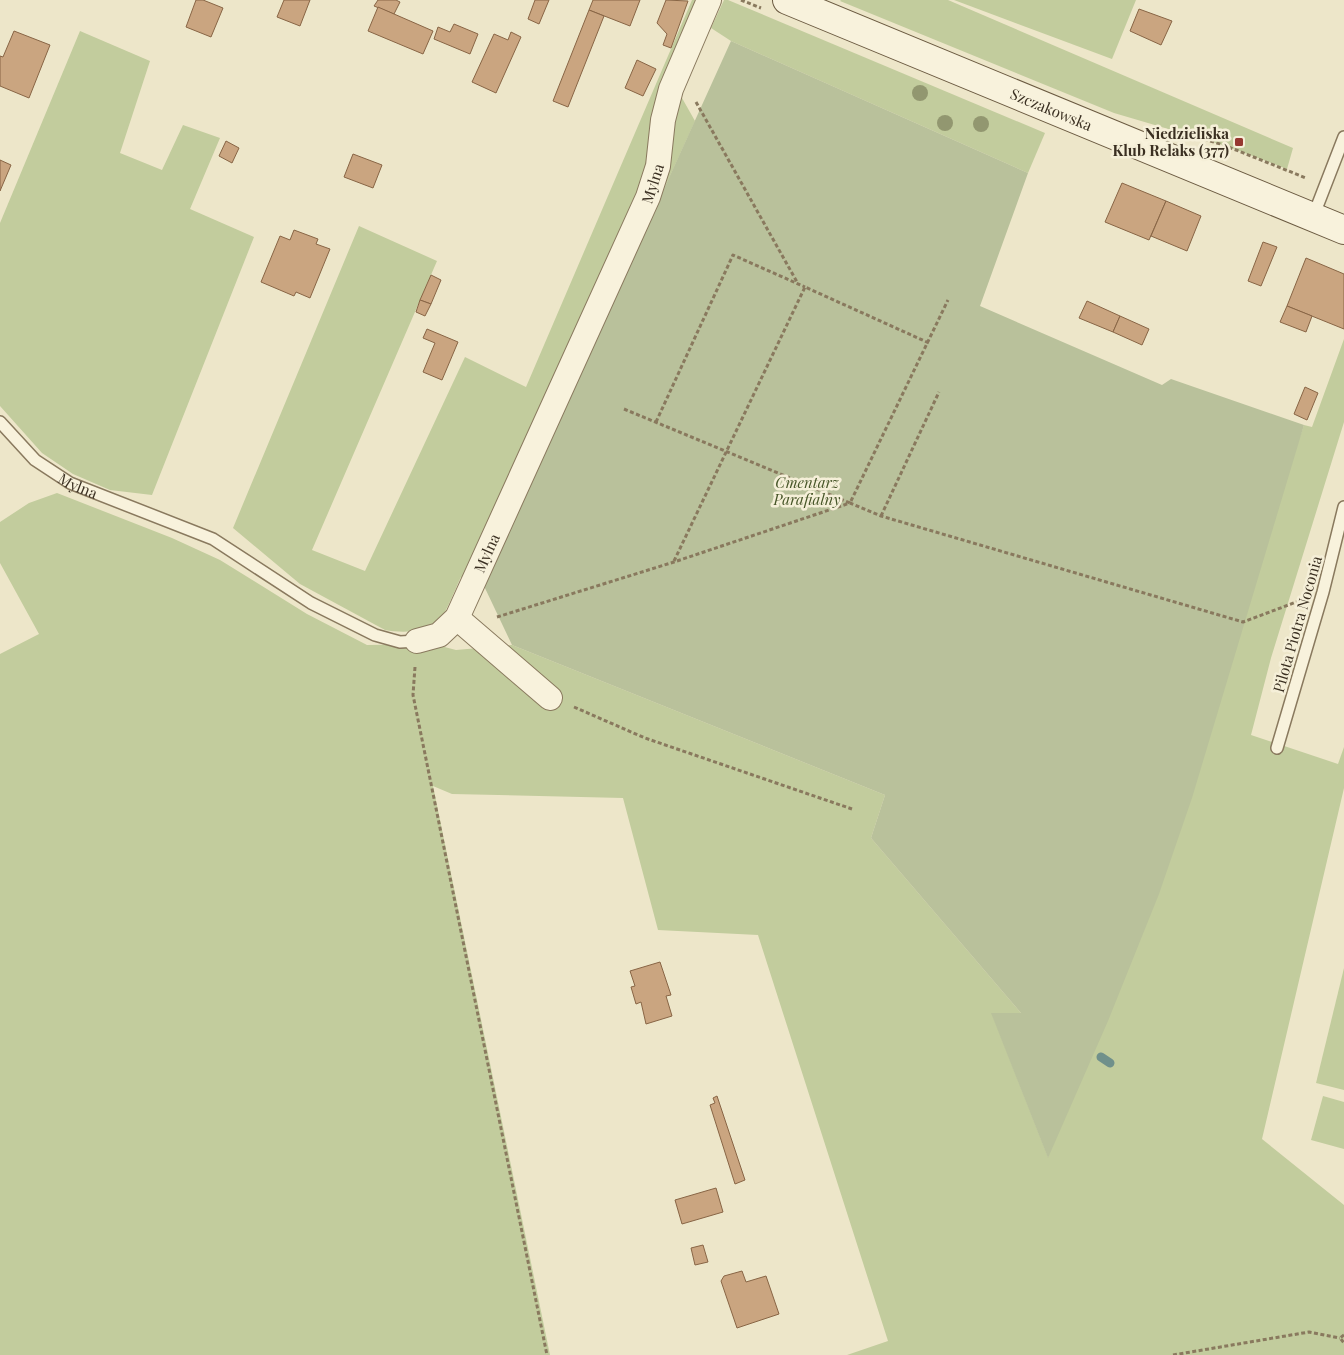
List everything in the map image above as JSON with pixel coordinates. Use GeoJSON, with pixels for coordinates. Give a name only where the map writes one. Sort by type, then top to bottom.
{"type":"FeatureCollection","features":[{"type":"Feature","properties":{"kind":"street","name":"Mylna"},"geometry":{"type":"LineString","coordinates":[[417,641],[439,635],[457,618],[648,197],[658,166],[663,120],[671,89],[709,0]]}},
{"type":"Feature","properties":{"kind":"street","name":"Szczakowska"},"geometry":{"type":"LineString","coordinates":[[787,0],[1344,230]]}},
{"type":"Feature","properties":{"kind":"street"},"geometry":{"type":"LineString","coordinates":[[457,618],[550,698]]}},
{"type":"Feature","properties":{"kind":"lane"},"geometry":{"type":"LineString","coordinates":[[1313,217],[1344,137]]}},
{"type":"Feature","properties":{"kind":"lane","name":"Mylna"},"geometry":{"type":"LineString","coordinates":[[0,422],[35,460],[70,483],[213,539],[311,603],[376,636],[400,642],[417,641]]}},
{"type":"Feature","properties":{"kind":"lane","name":"Pilota Piotra Noconia"},"geometry":{"type":"LineString","coordinates":[[1277,748],[1323,592],[1344,507]]}},
{"type":"Feature","properties":{"kind":"path"},"geometry":{"type":"LineString","coordinates":[[678,71],[797,282]]}},
{"type":"Feature","properties":{"kind":"path"},"geometry":{"type":"LineString","coordinates":[[656,422],[733,255],[797,282],[929,343]]}},
{"type":"Feature","properties":{"kind":"path"},"geometry":{"type":"LineString","coordinates":[[674,562],[805,287]]}},
{"type":"Feature","properties":{"kind":"path"},"geometry":{"type":"LineString","coordinates":[[457,618],[499,617],[674,562],[850,502],[929,343],[948,300]]}},
{"type":"Feature","properties":{"kind":"path"},"geometry":{"type":"LineString","coordinates":[[881,516],[939,392]]}},
{"type":"Feature","properties":{"kind":"path"},"geometry":{"type":"LineString","coordinates":[[624,409],[881,516],[1244,622],[1323,592]]}},
{"type":"Feature","properties":{"kind":"path"},"geometry":{"type":"LineString","coordinates":[[417,641],[413,695],[546,1355]]}},
{"type":"Feature","properties":{"kind":"path"},"geometry":{"type":"LineString","coordinates":[[550,698],[646,738],[852,809]]}},
{"type":"Feature","properties":{"kind":"path"},"geometry":{"type":"LineString","coordinates":[[1173,1355],[1309,1332],[1340,1338],[1344,1343]]}},
{"type":"Feature","properties":{"kind":"path"},"geometry":{"type":"LineString","coordinates":[[1340,1338],[1344,1335]]}},
{"type":"Feature","properties":{"kind":"green space"},"geometry":{"type":"Polygon","coordinates":[[[692,0],[702,0],[669,75],[695,121],[484,586],[461,577],[447,608],[438,622],[419,630],[398,632],[385,630],[300,584],[233,528],[359,226],[437,261],[312,550],[365,571],[465,357],[526,387],[692,0]]]}},
{"type":"Feature","properties":{"kind":"green space"},"geometry":{"type":"Polygon","coordinates":[[[724,0],[728,0],[1045,133],[1028,173],[731,41],[711,28],[724,0]]]}},
{"type":"Feature","properties":{"kind":"green space"},"geometry":{"type":"Polygon","coordinates":[[[841,0],[948,0],[1293,148],[1287,169],[1226,146],[1114,113],[841,0]]]}},
{"type":"Feature","properties":{"kind":"green space"},"geometry":{"type":"Polygon","coordinates":[[[954,0],[1136,0],[1112,59],[954,0]]]}},
{"type":"Feature","properties":{"kind":"green space"},"geometry":{"type":"Polygon","coordinates":[[[80,31],[150,61],[120,153],[162,170],[183,125],[220,138],[190,209],[254,237],[152,495],[110,490],[73,474],[42,453],[0,406],[0,223],[80,31]]]}},
{"type":"Feature","properties":{"kind":"green space","name":"Cmentarz Parafialny"},"geometry":{"type":"Polygon","coordinates":[[[731,41],[1028,173],[980,306],[1162,385],[1171,379],[1304,425],[1192,798],[1159,894],[1108,1021],[1048,1158],[991,1013],[1021,1013],[871,838],[885,795],[512,645],[484,586],[731,41]]]}},
{"type":"Feature","properties":{"kind":"green space"},"geometry":{"type":"Polygon","coordinates":[[[1344,339],[1344,422],[1271,658],[1251,735],[1338,764],[1344,747],[1344,788],[1262,1139],[1344,1205],[1344,1355],[847,1355],[888,1341],[758,935],[658,930],[623,798],[452,794],[433,786],[550,1355],[0,1355],[0,654],[39,634],[0,563],[0,522],[29,503],[57,493],[172,538],[220,560],[307,614],[367,645],[433,644],[456,650],[512,645],[885,795],[871,838],[1021,1013],[992,1014],[1048,1157],[1304,425],[1312,427],[1344,339]]]}},
{"type":"Feature","properties":{"kind":"green space"},"geometry":{"type":"Polygon","coordinates":[[[1344,968],[1344,1090],[1316,1083],[1344,968]]]}},
{"type":"Feature","properties":{"kind":"green space"},"geometry":{"type":"Polygon","coordinates":[[[1323,1096],[1344,1102],[1344,1149],[1311,1140],[1323,1096]]]}},
{"type":"Feature","properties":{"kind":"building"},"geometry":{"type":"Polygon","coordinates":[[[196,0],[203,0],[223,8],[211,37],[186,27],[196,0]]]}},
{"type":"Feature","properties":{"kind":"building"},"geometry":{"type":"Polygon","coordinates":[[[284,0],[310,0],[300,26],[277,17],[284,0]]]}},
{"type":"Feature","properties":{"kind":"building"},"geometry":{"type":"Polygon","coordinates":[[[378,0],[396,0],[400,2],[394,14],[374,6],[378,0]]]}},
{"type":"Feature","properties":{"kind":"building"},"geometry":{"type":"Polygon","coordinates":[[[535,0],[549,0],[539,24],[528,19],[535,0]]]}},
{"type":"Feature","properties":{"kind":"building"},"geometry":{"type":"Polygon","coordinates":[[[593,0],[640,0],[630,26],[589,10],[593,0]]]}},
{"type":"Feature","properties":{"kind":"building"},"geometry":{"type":"Polygon","coordinates":[[[666,0],[688,1],[671,48],[663,45],[667,34],[657,23],[666,0]]]}},
{"type":"Feature","properties":{"kind":"building"},"geometry":{"type":"Polygon","coordinates":[[[378,7],[433,31],[423,54],[368,31],[378,7]]]}},
{"type":"Feature","properties":{"kind":"building"},"geometry":{"type":"Polygon","coordinates":[[[1139,9],[1172,21],[1161,45],[1130,31],[1139,9]]]}},
{"type":"Feature","properties":{"kind":"building"},"geometry":{"type":"Polygon","coordinates":[[[589,10],[604,16],[568,107],[553,101],[589,10]]]}},
{"type":"Feature","properties":{"kind":"building"},"geometry":{"type":"Polygon","coordinates":[[[454,24],[478,34],[470,54],[434,39],[438,27],[450,32],[454,24]]]}},
{"type":"Feature","properties":{"kind":"building"},"geometry":{"type":"Polygon","coordinates":[[[14,31],[50,45],[29,98],[0,86],[0,56],[3,57],[14,31]]]}},
{"type":"Feature","properties":{"kind":"building"},"geometry":{"type":"Polygon","coordinates":[[[511,32],[521,37],[496,93],[472,82],[494,34],[508,40],[511,32]]]}},
{"type":"Feature","properties":{"kind":"building"},"geometry":{"type":"Polygon","coordinates":[[[637,60],[656,69],[643,96],[625,88],[637,60]]]}},
{"type":"Feature","properties":{"kind":"building"},"geometry":{"type":"Polygon","coordinates":[[[226,141],[239,148],[232,163],[219,156],[226,141]]]}},
{"type":"Feature","properties":{"kind":"building"},"geometry":{"type":"Polygon","coordinates":[[[353,154],[382,165],[373,188],[344,177],[353,154]]]}},
{"type":"Feature","properties":{"kind":"building"},"geometry":{"type":"Polygon","coordinates":[[[0,160],[11,165],[0,191],[0,160]]]}},
{"type":"Feature","properties":{"kind":"building"},"geometry":{"type":"Polygon","coordinates":[[[1122,183],[1166,201],[1149,240],[1105,222],[1122,183]]]}},
{"type":"Feature","properties":{"kind":"building"},"geometry":{"type":"Polygon","coordinates":[[[1166,201],[1201,216],[1187,251],[1151,236],[1166,201]]]}},
{"type":"Feature","properties":{"kind":"building"},"geometry":{"type":"Polygon","coordinates":[[[294,230],[318,239],[316,244],[330,249],[310,298],[296,292],[294,296],[261,282],[280,236],[290,240],[294,230]]]}},
{"type":"Feature","properties":{"kind":"building"},"geometry":{"type":"Polygon","coordinates":[[[1263,242],[1277,247],[1261,286],[1248,281],[1263,242]]]}},
{"type":"Feature","properties":{"kind":"building"},"geometry":{"type":"Polygon","coordinates":[[[1306,258],[1344,274],[1344,329],[1287,306],[1306,258]]]}},
{"type":"Feature","properties":{"kind":"building"},"geometry":{"type":"Polygon","coordinates":[[[431,275],[441,280],[431,304],[420,300],[431,275]]]}},
{"type":"Feature","properties":{"kind":"building"},"geometry":{"type":"Polygon","coordinates":[[[420,300],[431,304],[425,316],[416,312],[420,300]]]}},
{"type":"Feature","properties":{"kind":"building"},"geometry":{"type":"Polygon","coordinates":[[[1087,301],[1120,316],[1113,332],[1079,318],[1087,301]]]}},
{"type":"Feature","properties":{"kind":"building"},"geometry":{"type":"Polygon","coordinates":[[[1287,306],[1312,316],[1306,332],[1280,322],[1287,306]]]}},
{"type":"Feature","properties":{"kind":"building"},"geometry":{"type":"Polygon","coordinates":[[[1120,316],[1149,329],[1142,345],[1113,332],[1120,316]]]}},
{"type":"Feature","properties":{"kind":"building"},"geometry":{"type":"Polygon","coordinates":[[[427,329],[458,342],[442,380],[423,372],[435,343],[423,338],[427,329]]]}},
{"type":"Feature","properties":{"kind":"building"},"geometry":{"type":"Polygon","coordinates":[[[1305,387],[1318,393],[1307,420],[1294,414],[1305,387]]]}},
{"type":"Feature","properties":{"kind":"building"},"geometry":{"type":"Polygon","coordinates":[[[660,962],[671,995],[666,996],[672,1016],[646,1024],[641,1002],[636,1004],[631,987],[635,986],[630,971],[660,962]]]}},
{"type":"Feature","properties":{"kind":"building"},"geometry":{"type":"Polygon","coordinates":[[[717,1096],[745,1180],[735,1184],[710,1105],[715,1103],[713,1098],[717,1096]]]}},
{"type":"Feature","properties":{"kind":"building"},"geometry":{"type":"Polygon","coordinates":[[[716,1188],[723,1212],[682,1224],[675,1200],[716,1188]]]}},
{"type":"Feature","properties":{"kind":"building"},"geometry":{"type":"Polygon","coordinates":[[[703,1245],[708,1262],[695,1265],[691,1248],[703,1245]]]}},
{"type":"Feature","properties":{"kind":"building"},"geometry":{"type":"Polygon","coordinates":[[[742,1271],[746,1282],[766,1276],[779,1314],[737,1328],[721,1281],[724,1276],[742,1271]]]}},
{"type":"Feature","properties":{"kind":"waterway"},"geometry":{"type":"LineString","coordinates":[[1101,1057],[1110,1063]]}},
{"type":"Feature","properties":{"kind":"place","name":"Niedzieliska Klub Relaks (377)"},"geometry":{"type":"Point","coordinates":[1239,142]}}]}
